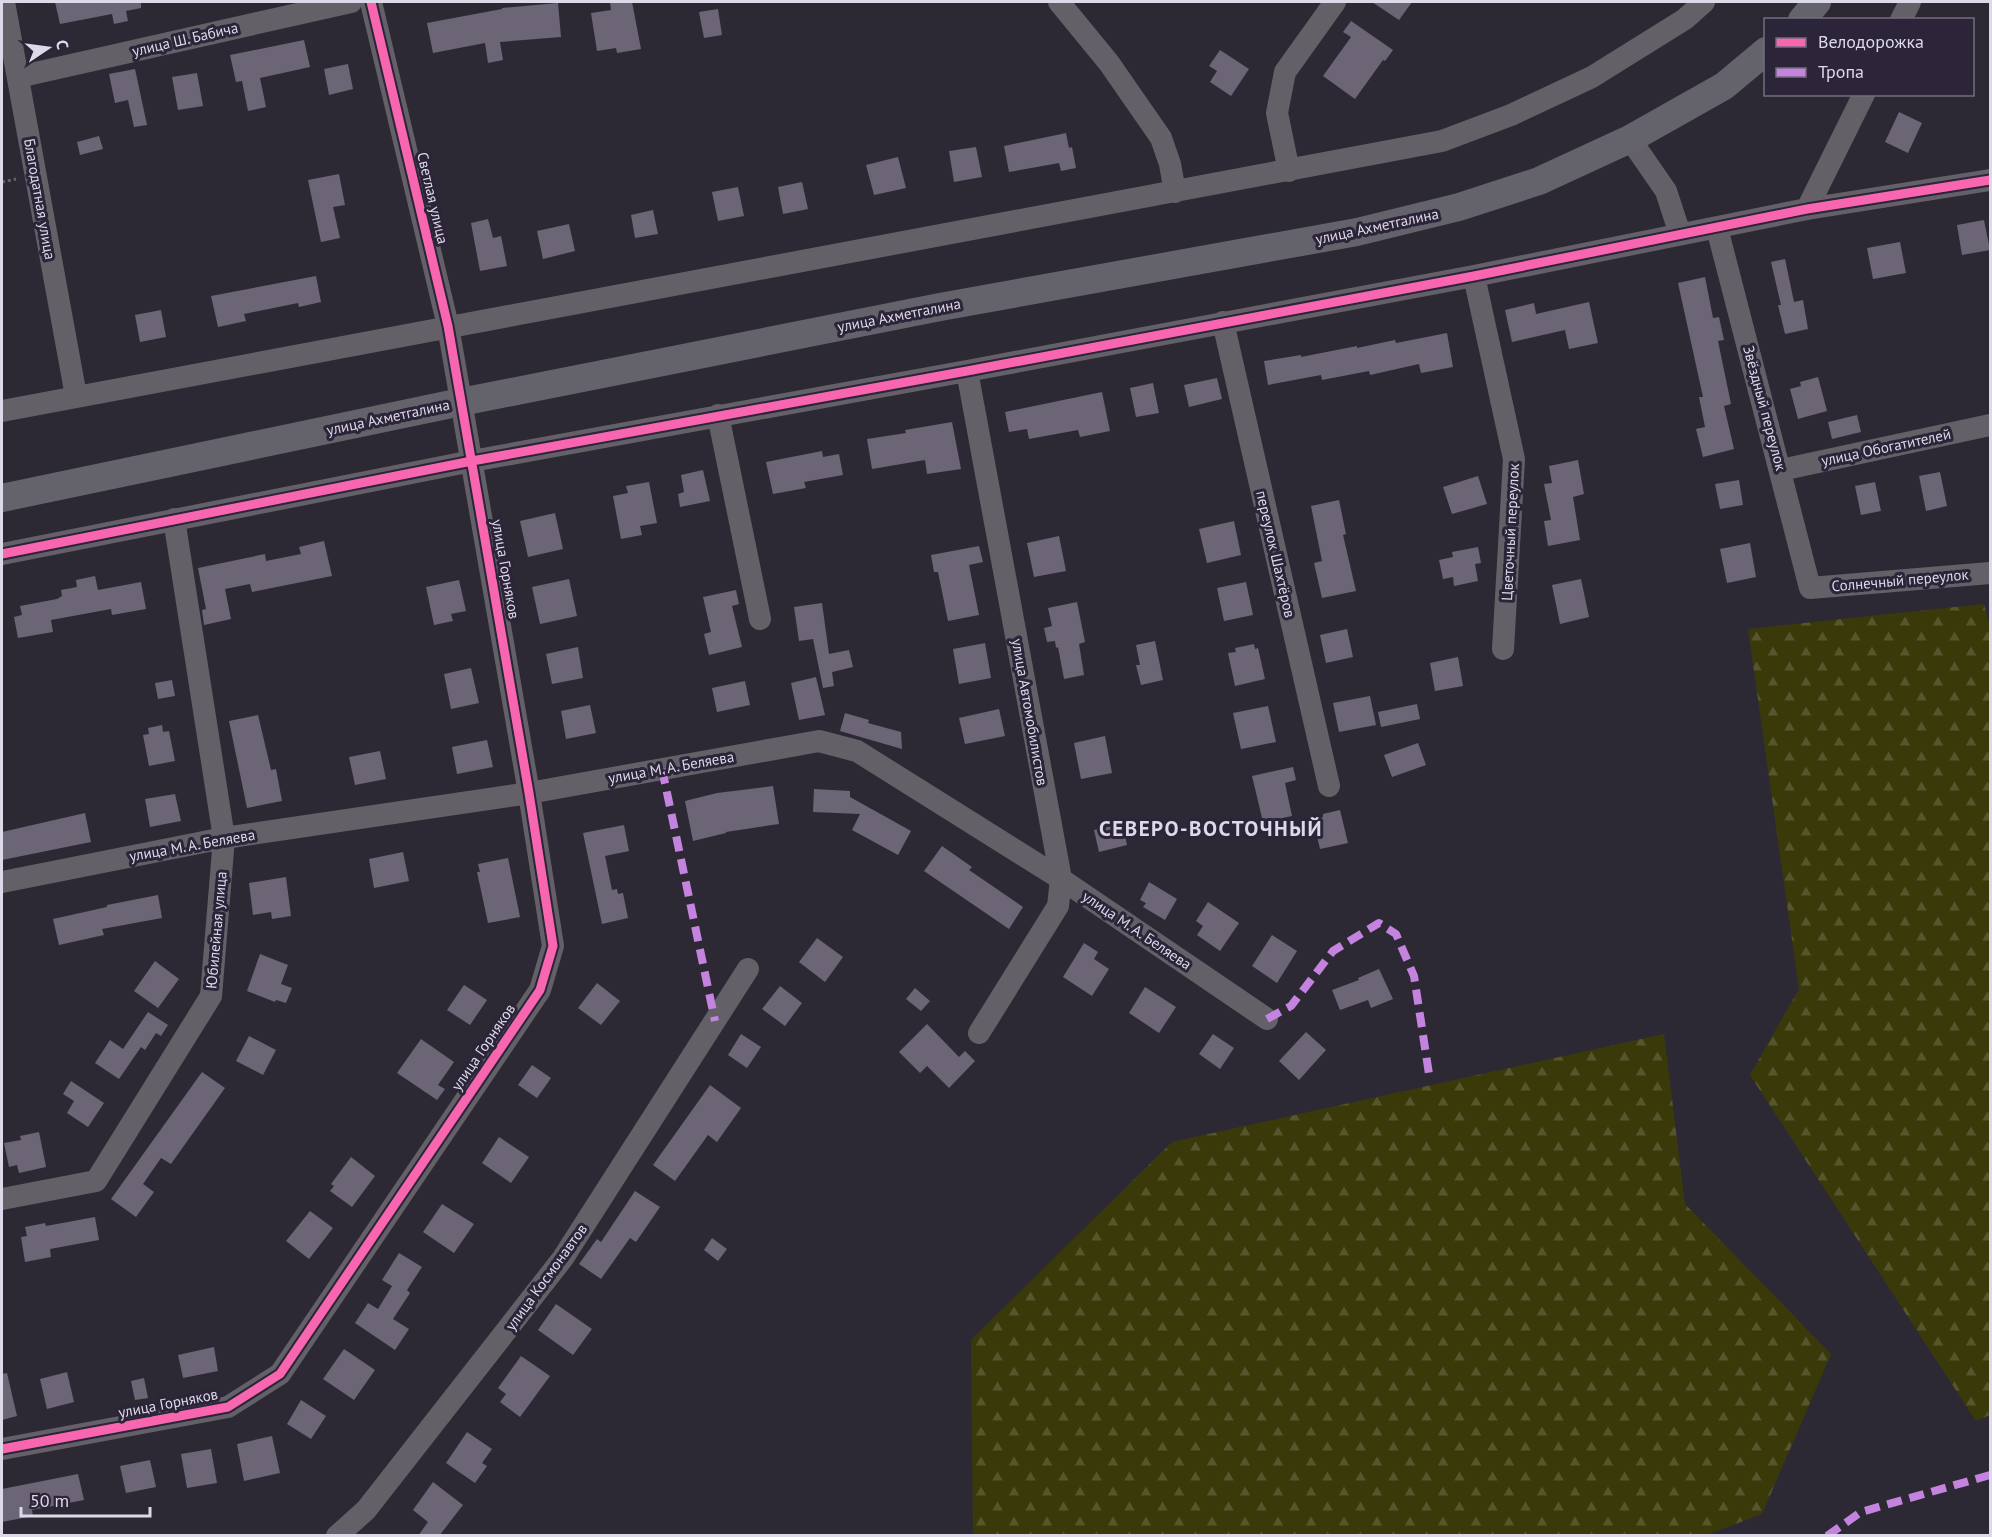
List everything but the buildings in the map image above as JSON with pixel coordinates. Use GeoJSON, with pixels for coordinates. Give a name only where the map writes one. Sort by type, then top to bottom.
{"type":"FeatureCollection","features":[{"type":"Feature","properties":{"kind":"main road"},"geometry":{"type":"LineString","coordinates":[[1804,18],[1818,2]]}},
{"type":"Feature","properties":{"kind":"main road","name":"улица Ахметгалина"},"geometry":{"type":"LineString","coordinates":[[2,498],[461,402],[940,307],[1357,232],[1459,207],[1539,181],[1630,139],[1724,86],[1764,53]]}},
{"type":"Feature","properties":{"kind":"street","name":"Благодатная улица"},"geometry":{"type":"LineString","coordinates":[[4,2],[76,396]]}},
{"type":"Feature","properties":{"kind":"street","name":"улица Ш. Бабича"},"geometry":{"type":"LineString","coordinates":[[18,77],[351,2]]}},
{"type":"Feature","properties":{"kind":"street","name":"Светлая улица"},"geometry":{"type":"LineString","coordinates":[[371,2],[448,326],[461,402]]}},
{"type":"Feature","properties":{"kind":"street"},"geometry":{"type":"LineString","coordinates":[[1059,2],[1109,63],[1161,138],[1170,164],[1175,192]]}},
{"type":"Feature","properties":{"kind":"street"},"geometry":{"type":"LineString","coordinates":[[1289,171],[1277,113],[1284,72],[1335,2]]}},
{"type":"Feature","properties":{"kind":"street"},"geometry":{"type":"LineString","coordinates":[[2,411],[1442,141],[1511,115],[1592,77],[1685,19],[1704,2]]}},
{"type":"Feature","properties":{"kind":"street"},"geometry":{"type":"LineString","coordinates":[[1902,18],[1910,2]]}},
{"type":"Feature","properties":{"kind":"street"},"geometry":{"type":"LineString","coordinates":[[1807,209],[1863,96]]}},
{"type":"Feature","properties":{"kind":"street"},"geometry":{"type":"LineString","coordinates":[[1630,139],[1666,191],[1680,234]]}},
{"type":"Feature","properties":{"kind":"street"},"geometry":{"type":"LineString","coordinates":[[2,554],[472,461],[1474,276],[1807,209],[1990,180]]}},
{"type":"Feature","properties":{"kind":"street","name":"Звёздный переулок"},"geometry":{"type":"LineString","coordinates":[[1717,228],[1810,588]]}},
{"type":"Feature","properties":{"kind":"street","name":"Цветочный переулок"},"geometry":{"type":"LineString","coordinates":[[1474,276],[1514,459],[1503,649]]}},
{"type":"Feature","properties":{"kind":"street","name":"переулок Шахтёров"},"geometry":{"type":"LineString","coordinates":[[1223,322],[1329,786]]}},
{"type":"Feature","properties":{"kind":"street","name":"улица Автомобилистов"},"geometry":{"type":"LineString","coordinates":[[967,371],[1061,879],[1058,906],[979,1033]]}},
{"type":"Feature","properties":{"kind":"street","name":"улица Горняков"},"geometry":{"type":"LineString","coordinates":[[2,1449],[228,1407],[280,1374],[540,990],[553,946],[529,793],[461,402]]}},
{"type":"Feature","properties":{"kind":"street"},"geometry":{"type":"LineString","coordinates":[[718,415],[760,619]]}},
{"type":"Feature","properties":{"kind":"street","name":"улица Обогатителей"},"geometry":{"type":"LineString","coordinates":[[1781,470],[1990,425]]}},
{"type":"Feature","properties":{"kind":"street","name":"Юбилейная улица"},"geometry":{"type":"LineString","coordinates":[[2,1199],[96,1181],[210,996],[224,838],[174,519]]}},
{"type":"Feature","properties":{"kind":"street","name":"Солнечный переулок"},"geometry":{"type":"LineString","coordinates":[[1810,588],[1990,573]]}},
{"type":"Feature","properties":{"kind":"street","name":"улица М. А. Беляева"},"geometry":{"type":"LineString","coordinates":[[2,882],[224,838],[529,793],[819,741],[857,751],[1061,879],[1267,1019]]}},
{"type":"Feature","properties":{"kind":"street","name":"улица Космонавтов"},"geometry":{"type":"LineString","coordinates":[[337,1536],[366,1510],[563,1258],[748,969]]}},
{"type":"Feature","properties":{"kind":"green space"},"geometry":{"type":"Polygon","coordinates":[[[1984,604],[1990,628],[1990,1415],[1976,1421],[1750,1075],[1799,989],[1748,629],[1984,604]]]}},
{"type":"Feature","properties":{"kind":"green space"},"geometry":{"type":"Polygon","coordinates":[[[1664,1034],[1685,1204],[1831,1354],[1762,1514],[1704,1536],[973,1535],[971,1340],[1172,1142],[1664,1034]]]}},
{"type":"Feature","properties":{"kind":"marked path"},"geometry":{"type":"LineString","coordinates":[[662,769],[715,1021]]}},
{"type":"Feature","properties":{"kind":"marked path"},"geometry":{"type":"LineString","coordinates":[[1267,1019],[1291,1006],[1333,951],[1379,923],[1396,934],[1414,976],[1429,1074]]}},
{"type":"Feature","properties":{"kind":"marked path"},"geometry":{"type":"LineString","coordinates":[[1827,1536],[1861,1512],[1990,1475]]}},
{"type":"Feature","properties":{"kind":"cycle path"},"geometry":{"type":"LineString","coordinates":[[2,1449],[228,1407],[280,1374],[540,990],[553,946],[529,793],[448,326],[371,2]]}},
{"type":"Feature","properties":{"kind":"cycle path"},"geometry":{"type":"LineString","coordinates":[[2,554],[472,461],[1474,276],[1807,209],[1990,180]]}},
{"type":"Feature","properties":{"kind":"district","name":"СЕВЕРО-ВОСТОЧНЫЙ"},"geometry":{"type":"Point","coordinates":[1211,828]}}]}
